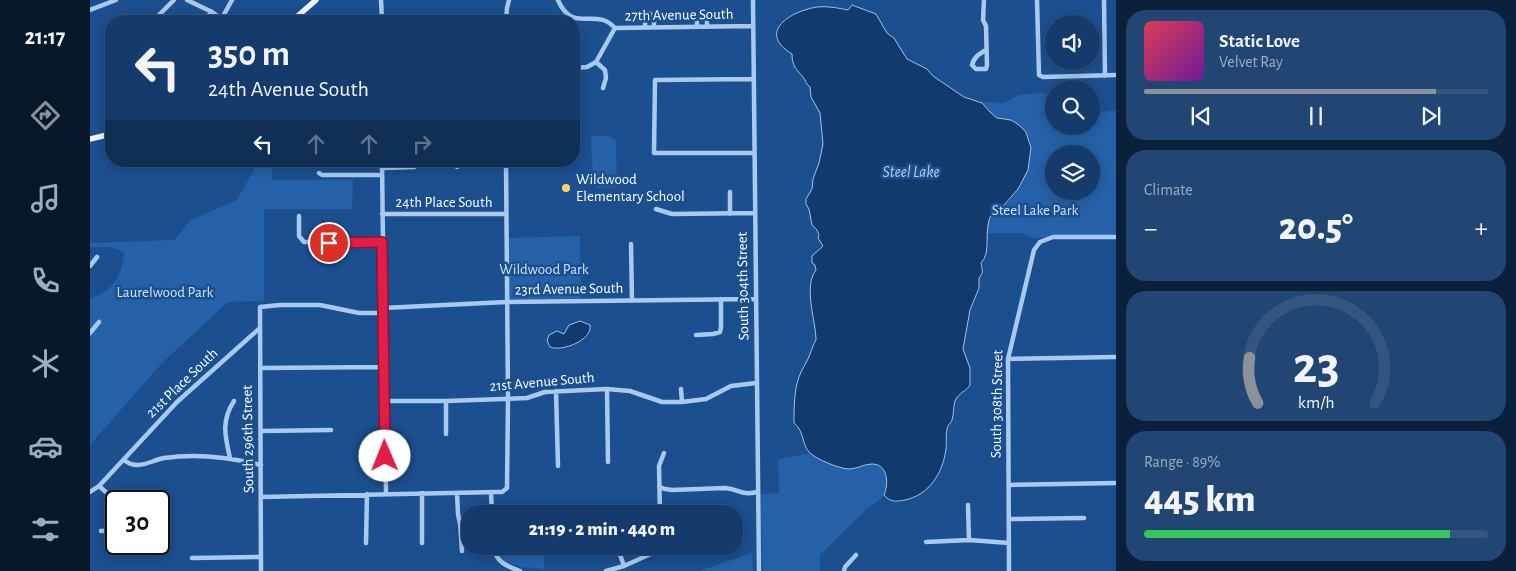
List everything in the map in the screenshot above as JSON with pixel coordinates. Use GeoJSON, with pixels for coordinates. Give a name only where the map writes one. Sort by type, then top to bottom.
{"type":"FeatureCollection","features":[{"type":"Feature","properties":{"kind":"main road"},"geometry":{"type":"LineString","coordinates":[[299,15],[316,0]]}},
{"type":"Feature","properties":{"kind":"main road"},"geometry":{"type":"LineString","coordinates":[[90,140],[105,136]]}},
{"type":"Feature","properties":{"kind":"street"},"geometry":{"type":"LineString","coordinates":[[90,10],[116,0]]}},
{"type":"Feature","properties":{"kind":"street"},"geometry":{"type":"LineString","coordinates":[[159,15],[174,0]]}},
{"type":"Feature","properties":{"kind":"street"},"geometry":{"type":"LineString","coordinates":[[226,15],[232,0]]}},
{"type":"Feature","properties":{"kind":"street"},"geometry":{"type":"LineString","coordinates":[[380,0],[381,15]]}},
{"type":"Feature","properties":{"kind":"street"},"geometry":{"type":"LineString","coordinates":[[506,15],[509,0]]}},
{"type":"Feature","properties":{"kind":"street"},"geometry":{"type":"LineString","coordinates":[[558,0],[564,11],[561,15]]}},
{"type":"Feature","properties":{"kind":"street","name":"South 304th Street"},"geometry":{"type":"LineString","coordinates":[[753,0],[759,571]]}},
{"type":"Feature","properties":{"kind":"street"},"geometry":{"type":"LineString","coordinates":[[984,0],[984,20],[986,26],[986,50],[986,69],[976,69],[972,62],[979,54],[986,50]]}},
{"type":"Feature","properties":{"kind":"street"},"geometry":{"type":"LineString","coordinates":[[1037,0],[1038,74],[1043,77],[1116,76]]}},
{"type":"Feature","properties":{"kind":"street"},"geometry":{"type":"LineString","coordinates":[[1104,0],[1105,76]]}},
{"type":"Feature","properties":{"kind":"street"},"geometry":{"type":"LineString","coordinates":[[190,1],[216,15]]}},
{"type":"Feature","properties":{"kind":"street","name":"27th Avenue South"},"geometry":{"type":"LineString","coordinates":[[564,11],[568,15]]}},
{"type":"Feature","properties":{"kind":"street"},"geometry":{"type":"LineString","coordinates":[[209,15],[212,12]]}},
{"type":"Feature","properties":{"kind":"street"},"geometry":{"type":"LineString","coordinates":[[697,26],[697,16],[701,12],[706,15],[707,26]]}},
{"type":"Feature","properties":{"kind":"street"},"geometry":{"type":"LineString","coordinates":[[644,27],[645,15],[648,13],[654,16],[654,27]]}},
{"type":"Feature","properties":{"kind":"street","name":"27th Avenue South"},"geometry":{"type":"LineString","coordinates":[[580,19],[600,18],[606,20],[614,28],[753,26]]}},
{"type":"Feature","properties":{"kind":"street"},"geometry":{"type":"LineString","coordinates":[[580,68],[587,67],[596,62],[614,28]]}},
{"type":"Feature","properties":{"kind":"street"},"geometry":{"type":"LineString","coordinates":[[596,62],[605,70],[606,78],[603,88]]}},
{"type":"Feature","properties":{"kind":"street"},"geometry":{"type":"LineString","coordinates":[[753,79],[655,80],[654,153],[754,153]]}},
{"type":"Feature","properties":{"kind":"street"},"geometry":{"type":"LineString","coordinates":[[386,494],[382,168],[416,167]]}},
{"type":"Feature","properties":{"kind":"street"},"geometry":{"type":"LineString","coordinates":[[261,497],[457,493],[505,490],[508,484],[506,167]]}},
{"type":"Feature","properties":{"kind":"street"},"geometry":{"type":"LineString","coordinates":[[320,174],[382,175]]}},
{"type":"Feature","properties":{"kind":"street"},"geometry":{"type":"LineString","coordinates":[[730,192],[730,214]]}},
{"type":"Feature","properties":{"kind":"street"},"geometry":{"type":"LineString","coordinates":[[656,209],[670,214],[754,214]]}},
{"type":"Feature","properties":{"kind":"street","name":"24th Place South"},"geometry":{"type":"LineString","coordinates":[[382,214],[506,214]]}},
{"type":"Feature","properties":{"kind":"street"},"geometry":{"type":"LineString","coordinates":[[299,216],[299,236],[302,241],[308,243],[382,242]]}},
{"type":"Feature","properties":{"kind":"street","name":"South 308th Street"},"geometry":{"type":"LineString","coordinates":[[1009,571],[1008,359],[1030,263],[1036,246],[1040,242],[1053,237],[1116,237]]}},
{"type":"Feature","properties":{"kind":"street"},"geometry":{"type":"LineString","coordinates":[[631,244],[632,300]]}},
{"type":"Feature","properties":{"kind":"street"},"geometry":{"type":"LineString","coordinates":[[90,266],[96,256]]}},
{"type":"Feature","properties":{"kind":"street"},"geometry":{"type":"LineString","coordinates":[[696,335],[720,332],[721,299]]}},
{"type":"Feature","properties":{"kind":"street","name":"23rd Avenue South"},"geometry":{"type":"LineString","coordinates":[[260,307],[320,305],[359,313],[506,302],[756,299]]}},
{"type":"Feature","properties":{"kind":"street","name":"South 296th Street"},"geometry":{"type":"LineString","coordinates":[[260,307],[261,571]]}},
{"type":"Feature","properties":{"kind":"street"},"geometry":{"type":"LineString","coordinates":[[90,333],[99,322]]}},
{"type":"Feature","properties":{"kind":"street","name":"21st Place South"},"geometry":{"type":"LineString","coordinates":[[90,492],[99,486],[177,402],[260,328]]}},
{"type":"Feature","properties":{"kind":"street"},"geometry":{"type":"LineString","coordinates":[[1008,359],[1116,357]]}},
{"type":"Feature","properties":{"kind":"street"},"geometry":{"type":"LineString","coordinates":[[260,368],[383,367]]}},
{"type":"Feature","properties":{"kind":"street","name":"21st Avenue South"},"geometry":{"type":"LineString","coordinates":[[384,401],[446,401],[533,397],[545,392],[607,389],[630,391],[658,401],[682,402],[706,399],[731,386],[756,383]]}},
{"type":"Feature","properties":{"kind":"street"},"geometry":{"type":"LineString","coordinates":[[607,389],[608,462]]}},
{"type":"Feature","properties":{"kind":"street"},"geometry":{"type":"LineString","coordinates":[[680,389],[682,402]]}},
{"type":"Feature","properties":{"kind":"street"},"geometry":{"type":"LineString","coordinates":[[556,391],[558,466]]}},
{"type":"Feature","properties":{"kind":"street"},"geometry":{"type":"LineString","coordinates":[[230,458],[225,421],[227,412],[234,401]]}},
{"type":"Feature","properties":{"kind":"street"},"geometry":{"type":"LineString","coordinates":[[446,401],[446,434]]}},
{"type":"Feature","properties":{"kind":"street"},"geometry":{"type":"LineString","coordinates":[[261,431],[331,430]]}},
{"type":"Feature","properties":{"kind":"street"},"geometry":{"type":"LineString","coordinates":[[660,505],[659,466],[664,453]]}},
{"type":"Feature","properties":{"kind":"street"},"geometry":{"type":"LineString","coordinates":[[124,460],[132,465],[137,465],[168,458],[204,456],[230,458],[261,465]]}},
{"type":"Feature","properties":{"kind":"street"},"geometry":{"type":"LineString","coordinates":[[1009,484],[1116,483]]}},
{"type":"Feature","properties":{"kind":"street"},"geometry":{"type":"LineString","coordinates":[[99,486],[105,491]]}},
{"type":"Feature","properties":{"kind":"street"},"geometry":{"type":"LineString","coordinates":[[660,487],[672,490],[725,488],[748,494],[757,492]]}},
{"type":"Feature","properties":{"kind":"street"},"geometry":{"type":"LineString","coordinates":[[491,492],[492,505]]}},
{"type":"Feature","properties":{"kind":"street"},"geometry":{"type":"LineString","coordinates":[[422,493],[422,543]]}},
{"type":"Feature","properties":{"kind":"street"},"geometry":{"type":"LineString","coordinates":[[457,493],[461,538]]}},
{"type":"Feature","properties":{"kind":"street"},"geometry":{"type":"LineString","coordinates":[[366,543],[367,494]]}},
{"type":"Feature","properties":{"kind":"street"},"geometry":{"type":"LineString","coordinates":[[968,505],[969,540]]}},
{"type":"Feature","properties":{"kind":"street"},"geometry":{"type":"LineString","coordinates":[[1009,519],[1084,518]]}},
{"type":"Feature","properties":{"kind":"street"},"geometry":{"type":"LineString","coordinates":[[101,531],[105,531]]}},
{"type":"Feature","properties":{"kind":"street"},"geometry":{"type":"LineString","coordinates":[[926,542],[969,540],[1009,543]]}},
{"type":"Feature","properties":{"kind":"street"},"geometry":{"type":"LineString","coordinates":[[496,555],[502,564],[520,571]]}},
{"type":"Feature","properties":{"kind":"street"},"geometry":{"type":"LineString","coordinates":[[620,555],[624,566]]}},
{"type":"Feature","properties":{"kind":"street"},"geometry":{"type":"LineString","coordinates":[[606,571],[624,566],[648,555]]}},
{"type":"Feature","properties":{"kind":"street"},"geometry":{"type":"LineString","coordinates":[[844,571],[845,567],[856,555]]}},
{"type":"Feature","properties":{"kind":"street"},"geometry":{"type":"LineString","coordinates":[[192,558],[261,557]]}},
{"type":"Feature","properties":{"kind":"green space","name":"Steel Lake Park"},"geometry":{"type":"Polygon","coordinates":[[[1045,94],[1045,135],[1100,135],[1100,112],[1116,111],[1116,237],[1033,238],[1022,233],[987,233],[988,221],[991,215],[1009,202],[1024,179],[1031,154],[1030,142],[1026,132],[1020,126],[1015,122],[996,117],[979,102],[1004,103],[1019,95],[1045,94]]]}},
{"type":"Feature","properties":{"kind":"green space"},"geometry":{"type":"Polygon","coordinates":[[[593,136],[608,136],[616,140],[617,187],[598,188],[593,185],[591,139],[593,136]]]}},
{"type":"Feature","properties":{"kind":"green space","name":"Laurelwood Park"},"geometry":{"type":"Polygon","coordinates":[[[254,167],[272,167],[272,180],[353,180],[352,209],[264,209],[264,302],[228,302],[162,363],[90,445],[90,299],[104,292],[115,282],[119,275],[124,252],[111,247],[90,247],[90,243],[174,240],[191,220],[237,200],[254,167]]]}},
{"type":"Feature","properties":{"kind":"green space","name":"Wildwood Park"},"geometry":{"type":"Polygon","coordinates":[[[580,236],[581,301],[506,302],[507,238],[580,236]]]}},
{"type":"Feature","properties":{"kind":"green space"},"geometry":{"type":"Polygon","coordinates":[[[810,453],[841,468],[852,469],[875,464],[885,473],[887,490],[883,496],[820,555],[820,571],[763,571],[760,494],[779,493],[778,459],[810,453]]]}},
{"type":"Feature","properties":{"kind":"green space"},"geometry":{"type":"Polygon","coordinates":[[[752,553],[753,571],[699,571],[752,553]]]}},
{"type":"Feature","properties":{"kind":"green space"},"geometry":{"type":"Polygon","coordinates":[[[499,555],[544,555],[544,569],[522,567],[511,563],[510,565],[499,555]]]}},
{"type":"Feature","properties":{"kind":"water","name":"Steel Lake"},"geometry":{"type":"Polygon","coordinates":[[[852,5],[876,14],[887,33],[894,38],[907,59],[927,69],[933,76],[964,97],[982,103],[997,118],[1011,120],[1019,125],[1026,132],[1031,148],[1028,170],[1018,189],[998,212],[991,215],[989,221],[986,253],[981,263],[982,274],[979,278],[979,288],[970,310],[963,349],[970,368],[970,385],[955,401],[952,420],[947,429],[946,449],[942,466],[928,488],[914,497],[899,501],[893,501],[884,495],[887,480],[881,467],[872,464],[845,469],[823,461],[810,453],[805,446],[800,430],[794,423],[794,403],[797,384],[816,340],[810,295],[812,277],[816,270],[815,265],[812,263],[812,256],[823,246],[818,238],[817,230],[812,225],[806,199],[812,189],[823,144],[820,113],[811,97],[810,87],[795,67],[792,54],[782,46],[777,38],[777,31],[788,18],[807,9],[825,7],[848,10],[852,5]]]}},
{"type":"Feature","properties":{"kind":"water"},"geometry":{"type":"Polygon","coordinates":[[[580,321],[590,325],[590,330],[582,340],[562,348],[550,347],[547,341],[549,335],[557,331],[564,334],[569,325],[580,321]]]}},
{"type":"Feature","properties":{"kind":"place","name":"Wildwood Elementary School"},"geometry":{"type":"Point","coordinates":[566,188]}},
{"type":"Feature","properties":{"kind":"route"},"geometry":{"type":"LineString","coordinates":[[329,243],[382,242],[385,456]]}}]}
